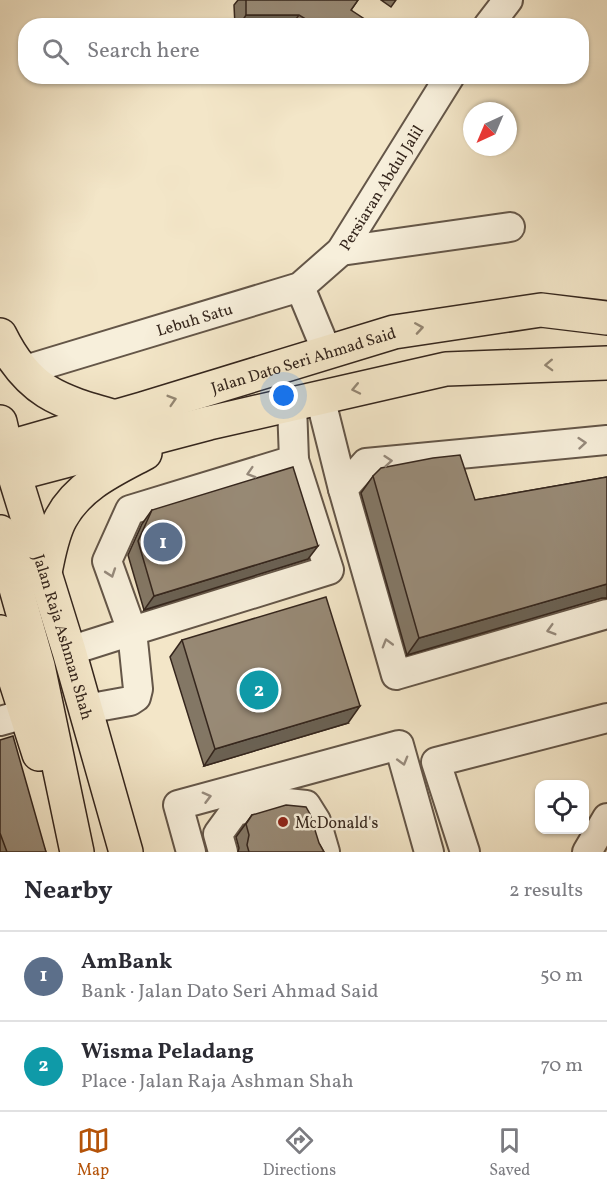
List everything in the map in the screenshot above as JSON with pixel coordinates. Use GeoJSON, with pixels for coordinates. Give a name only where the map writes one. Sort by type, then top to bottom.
{"type":"FeatureCollection","features":[{"type":"Feature","properties":{"kind":"main road","name":"Jalan Dato Seri Ahmad Said"},"geometry":{"type":"LineString","coordinates":[[4,455],[116,417],[394,332],[541,310],[607,318]]}},
{"type":"Feature","properties":{"kind":"main road"},"geometry":{"type":"LineString","coordinates":[[0,335],[22,371],[32,382],[50,395],[116,417]]}},
{"type":"Feature","properties":{"kind":"main road","name":"Jalan Dato Seri Ahmad Said"},"geometry":{"type":"LineString","coordinates":[[4,455],[209,423],[446,369],[607,363]]}},
{"type":"Feature","properties":{"kind":"main road"},"geometry":{"type":"LineString","coordinates":[[45,572],[60,518],[76,497],[99,477],[209,423]]}},
{"type":"Feature","properties":{"kind":"main road","name":"Jalan Raja Ashman Shah"},"geometry":{"type":"LineString","coordinates":[[4,455],[45,572],[126,852]]}},
{"type":"Feature","properties":{"kind":"main road"},"geometry":{"type":"LineString","coordinates":[[0,532],[38,666],[76,852]]}},
{"type":"Feature","properties":{"kind":"main road"},"geometry":{"type":"LineString","coordinates":[[0,632],[13,718],[76,852]]}},
{"type":"Feature","properties":{"kind":"street"},"geometry":{"type":"LineString","coordinates":[[494,18],[508,0]]}},
{"type":"Feature","properties":{"kind":"street","name":"Persiaran Abdul Jalil"},"geometry":{"type":"LineString","coordinates":[[300,287],[341,251],[445,84]]}},
{"type":"Feature","properties":{"kind":"street"},"geometry":{"type":"LineString","coordinates":[[341,251],[510,227]]}},
{"type":"Feature","properties":{"kind":"street"},"geometry":{"type":"LineString","coordinates":[[300,287],[327,352]]}},
{"type":"Feature","properties":{"kind":"street","name":"Lebuh Satu"},"geometry":{"type":"LineString","coordinates":[[22,371],[300,287]]}},
{"type":"Feature","properties":{"kind":"street"},"geometry":{"type":"LineString","coordinates":[[69,651],[328,570],[294,460],[306,401]]}},
{"type":"Feature","properties":{"kind":"street"},"geometry":{"type":"LineString","coordinates":[[306,401],[343,489],[396,675],[607,614]]}},
{"type":"Feature","properties":{"kind":"street"},"geometry":{"type":"LineString","coordinates":[[343,489],[366,463],[607,440]]}},
{"type":"Feature","properties":{"kind":"street"},"geometry":{"type":"LineString","coordinates":[[86,709],[130,700],[136,697],[138,689],[132,631],[107,561],[130,510],[294,460]]}},
{"type":"Feature","properties":{"kind":"street"},"geometry":{"type":"LineString","coordinates":[[465,852],[436,762],[607,718]]}},
{"type":"Feature","properties":{"kind":"street"},"geometry":{"type":"LineString","coordinates":[[191,852],[178,805],[399,744],[429,852]]}},
{"type":"Feature","properties":{"kind":"street"},"geometry":{"type":"LineString","coordinates":[[218,846],[234,812],[267,801],[306,805],[316,821],[325,852]]}},
{"type":"Feature","properties":{"kind":"street"},"geometry":{"type":"LineString","coordinates":[[587,852],[607,818]]}},
{"type":"Feature","properties":{"kind":"building"},"geometry":{"type":"Polygon","coordinates":[[[246,0],[358,0],[351,10],[363,18],[304,18],[299,15],[246,15],[246,0]]]}},
{"type":"Feature","properties":{"kind":"building"},"geometry":{"type":"Polygon","coordinates":[[[460,455],[475,500],[607,477],[607,584],[419,638],[373,476],[381,468],[460,455]]]}},
{"type":"Feature","properties":{"kind":"building"},"geometry":{"type":"Polygon","coordinates":[[[293,467],[318,546],[154,596],[138,541],[152,510],[293,467]]]}},
{"type":"Feature","properties":{"kind":"building"},"geometry":{"type":"Polygon","coordinates":[[[326,597],[360,706],[215,749],[182,640],[326,597]]]}},
{"type":"Feature","properties":{"kind":"building"},"geometry":{"type":"Polygon","coordinates":[[[13,736],[46,852],[7,852],[0,833],[0,740],[13,736]]]}},
{"type":"Feature","properties":{"kind":"building","name":"McDonald's"},"geometry":{"type":"Polygon","coordinates":[[[286,805],[306,807],[324,852],[249,852],[247,845],[249,835],[246,824],[252,815],[286,805]]]}},
{"type":"Feature","properties":{"kind":"place","name":"AmBank"},"geometry":{"type":"Point","coordinates":[163,542]}},
{"type":"Feature","properties":{"kind":"place","name":"Wisma Peladang"},"geometry":{"type":"Point","coordinates":[259,690]}},
{"type":"Feature","properties":{"kind":"place","name":"McDonald's"},"geometry":{"type":"Point","coordinates":[283,822]}}]}
